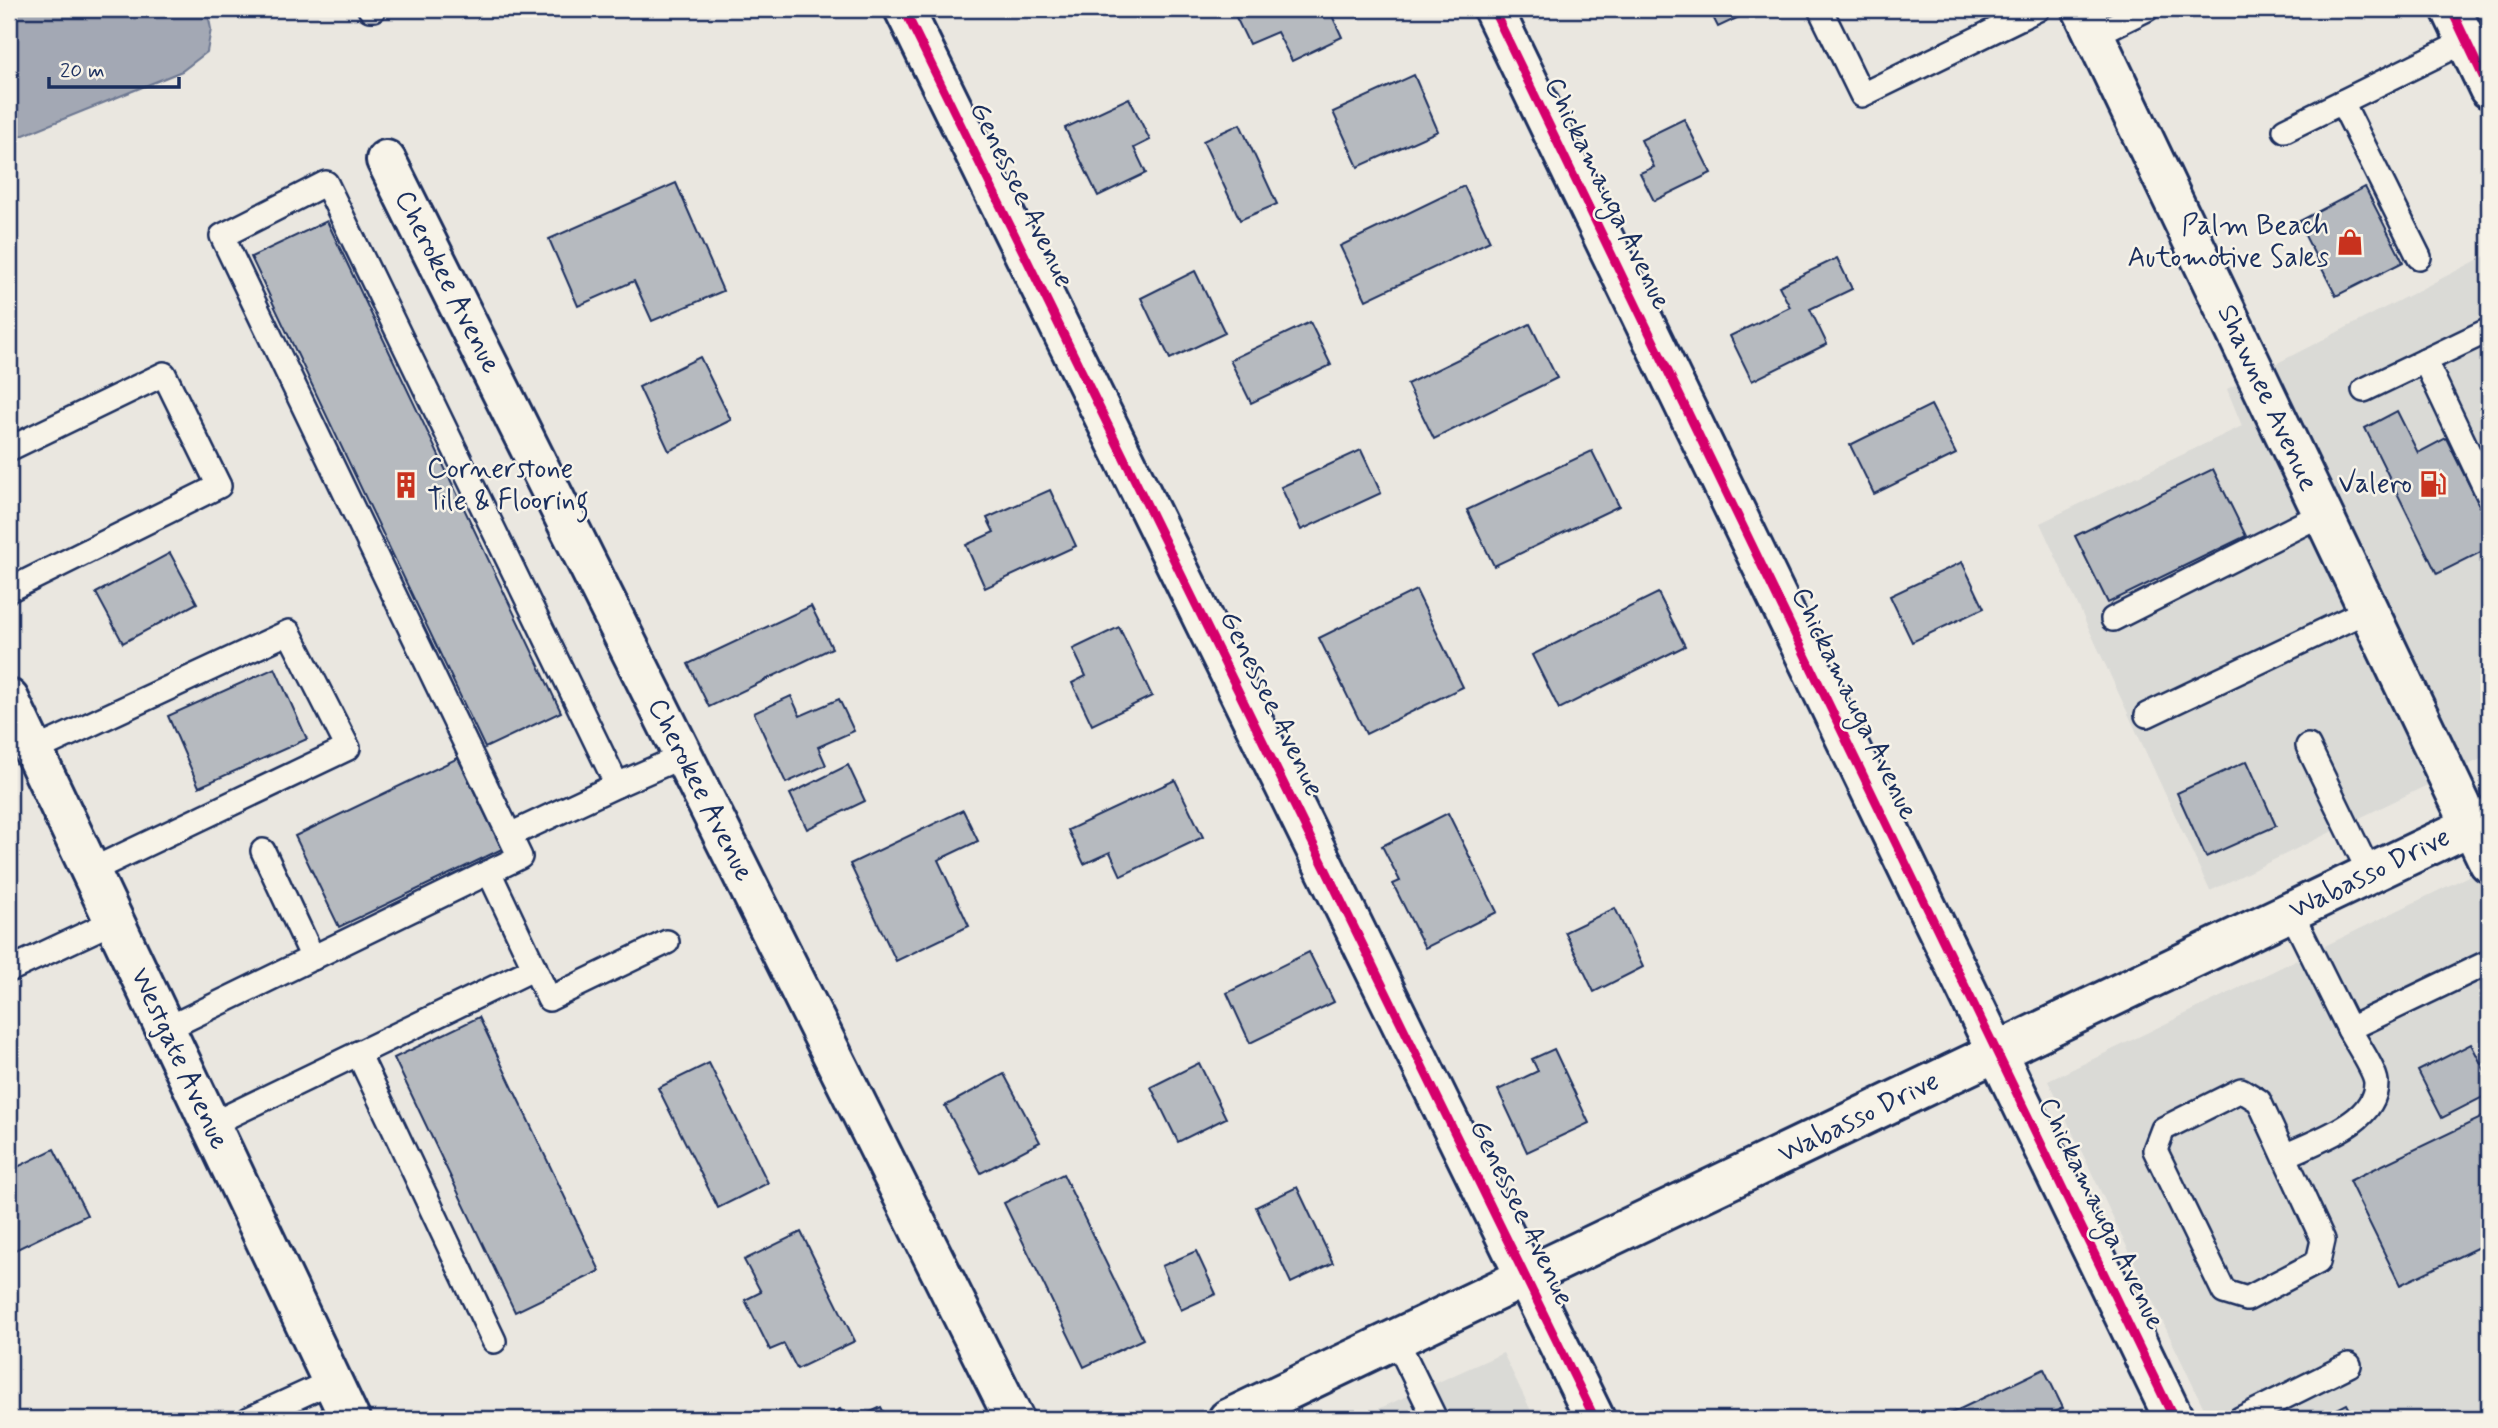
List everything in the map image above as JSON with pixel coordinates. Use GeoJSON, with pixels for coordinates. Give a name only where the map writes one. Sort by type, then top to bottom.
{"type":"FeatureCollection","features":[{"type":"Feature","properties":{"kind":"street","name":"Genessee Avenue"},"geometry":{"type":"LineString","coordinates":[[904,9],[1595,1419]]}},
{"type":"Feature","properties":{"kind":"street","name":"Chickamauga Avenue"},"geometry":{"type":"LineString","coordinates":[[1493,9],[2174,1419]]}},
{"type":"Feature","properties":{"kind":"street","name":"Shawnee Avenue"},"geometry":{"type":"LineString","coordinates":[[2088,22],[2368,610],[2480,821],[2489,863]]}},
{"type":"Feature","properties":{"kind":"street"},"geometry":{"type":"LineString","coordinates":[[2459,25],[2489,89]]}},
{"type":"Feature","properties":{"kind":"street","name":"Cherokee Avenue"},"geometry":{"type":"LineString","coordinates":[[386,160],[1014,1419]]}},
{"type":"Feature","properties":{"kind":"street","name":"Westgate Avenue"},"geometry":{"type":"LineString","coordinates":[[9,699],[351,1419]]}},
{"type":"Feature","properties":{"kind":"street","name":"Wabasso Drive"},"geometry":{"type":"LineString","coordinates":[[1228,1419],[2480,821]]}},
{"type":"Feature","properties":{"kind":"lane"},"geometry":{"type":"LineString","coordinates":[[1820,9],[1862,95],[2038,9]]}},
{"type":"Feature","properties":{"kind":"lane"},"geometry":{"type":"LineString","coordinates":[[2088,22],[2147,9]]}},
{"type":"Feature","properties":{"kind":"lane"},"geometry":{"type":"LineString","coordinates":[[2285,130],[2342,102],[2459,25]]}},
{"type":"Feature","properties":{"kind":"lane"},"geometry":{"type":"LineString","coordinates":[[2342,102],[2419,257]]}},
{"type":"Feature","properties":{"kind":"lane"},"geometry":{"type":"LineString","coordinates":[[166,1029],[520,857],[222,236],[326,183],[617,785]]}},
{"type":"Feature","properties":{"kind":"lane"},"geometry":{"type":"LineString","coordinates":[[2364,390],[2489,330]]}},
{"type":"Feature","properties":{"kind":"lane"},"geometry":{"type":"LineString","coordinates":[[2425,361],[2489,496]]}},
{"type":"Feature","properties":{"kind":"lane"},"geometry":{"type":"LineString","coordinates":[[9,449],[164,374],[219,486],[9,590]]}},
{"type":"Feature","properties":{"kind":"lane"},"geometry":{"type":"LineString","coordinates":[[2113,619],[2322,514]]}},
{"type":"Feature","properties":{"kind":"lane"},"geometry":{"type":"LineString","coordinates":[[2147,715],[2368,610]]}},
{"type":"Feature","properties":{"kind":"lane"},"geometry":{"type":"LineString","coordinates":[[33,751],[289,632],[348,748],[90,871]]}},
{"type":"Feature","properties":{"kind":"lane"},"geometry":{"type":"LineString","coordinates":[[2308,746],[2370,874]]}},
{"type":"Feature","properties":{"kind":"lane"},"geometry":{"type":"LineString","coordinates":[[509,835],[683,756]]}},
{"type":"Feature","properties":{"kind":"lane"},"geometry":{"type":"LineString","coordinates":[[263,851],[313,958]]}},
{"type":"Feature","properties":{"kind":"lane"},"geometry":{"type":"LineString","coordinates":[[489,872],[549,999],[667,942]]}},
{"type":"Feature","properties":{"kind":"lane"},"geometry":{"type":"LineString","coordinates":[[2285,1156],[2350,1124],[2371,1105],[2376,1080],[2291,912]]}},
{"type":"Feature","properties":{"kind":"lane"},"geometry":{"type":"LineString","coordinates":[[9,970],[114,921]]}},
{"type":"Feature","properties":{"kind":"lane"},"geometry":{"type":"LineString","coordinates":[[2349,1029],[2489,962]]}},
{"type":"Feature","properties":{"kind":"lane"},"geometry":{"type":"LineString","coordinates":[[210,1125],[535,968]]}},
{"type":"Feature","properties":{"kind":"lane"},"geometry":{"type":"LineString","coordinates":[[358,1053],[494,1341]]}},
{"type":"Feature","properties":{"kind":"lane"},"geometry":{"type":"LineString","coordinates":[[2241,1090],[2259,1101],[2285,1156],[2323,1240],[2318,1262],[2247,1299],[2224,1292],[2155,1150],[2163,1129],[2241,1090]]}},
{"type":"Feature","properties":{"kind":"lane"},"geometry":{"type":"LineString","coordinates":[[1396,1339],[1435,1419]]}},
{"type":"Feature","properties":{"kind":"lane"},"geometry":{"type":"LineString","coordinates":[[2240,1419],[2349,1365]]}},
{"type":"Feature","properties":{"kind":"lane"},"geometry":{"type":"LineString","coordinates":[[249,1419],[332,1381]]}},
{"type":"Feature","properties":{"kind":"shaded area"},"geometry":{"type":"Polygon","coordinates":[[[9,9],[207,9],[211,29],[207,52],[182,71],[9,141],[9,9]]]}},
{"type":"Feature","properties":{"kind":"shaded area"},"geometry":{"type":"Polygon","coordinates":[[[2489,254],[2489,755],[2210,891],[2040,523],[2242,426],[2227,389],[2489,254]]]}},
{"type":"Feature","properties":{"kind":"shaded area"},"geometry":{"type":"Polygon","coordinates":[[[2489,866],[2489,1419],[2209,1419],[2048,1081],[2489,866]]]}},
{"type":"Feature","properties":{"kind":"shaded area"},"geometry":{"type":"Polygon","coordinates":[[[1503,1353],[1535,1419],[1356,1419],[1503,1353]]]}},
{"type":"Feature","properties":{"kind":"building"},"geometry":{"type":"Polygon","coordinates":[[[1232,9],[1329,9],[1342,37],[1292,61],[1277,32],[1249,44],[1232,9]]]}},
{"type":"Feature","properties":{"kind":"building"},"geometry":{"type":"Polygon","coordinates":[[[1709,9],[1756,9],[1718,27],[1709,9]]]}},
{"type":"Feature","properties":{"kind":"building"},"geometry":{"type":"Polygon","coordinates":[[[1414,75],[1438,131],[1358,167],[1333,112],[1414,75]]]}},
{"type":"Feature","properties":{"kind":"building"},"geometry":{"type":"Polygon","coordinates":[[[1129,98],[1150,140],[1134,148],[1146,173],[1098,196],[1065,128],[1129,98]]]}},
{"type":"Feature","properties":{"kind":"building"},"geometry":{"type":"Polygon","coordinates":[[[1684,119],[1711,173],[1654,201],[1640,173],[1654,167],[1641,140],[1684,119]]]}},
{"type":"Feature","properties":{"kind":"building"},"geometry":{"type":"Polygon","coordinates":[[[1240,124],[1277,204],[1240,220],[1203,141],[1240,124]]]}},
{"type":"Feature","properties":{"kind":"building"},"geometry":{"type":"Polygon","coordinates":[[[676,183],[723,291],[652,321],[634,281],[578,306],[549,239],[676,183]]]}},
{"type":"Feature","properties":{"kind":"building"},"geometry":{"type":"Polygon","coordinates":[[[1464,186],[1490,241],[1366,300],[1340,246],[1464,186]]]}},
{"type":"Feature","properties":{"kind":"building","name":"Palm Beach Automotive Sales"},"geometry":{"type":"Polygon","coordinates":[[[2365,187],[2403,262],[2336,296],[2298,222],[2365,187]]]}},
{"type":"Feature","properties":{"kind":"building","name":"Cornerstone Tile & Flooring"},"geometry":{"type":"Polygon","coordinates":[[[327,221],[561,712],[485,748],[251,257],[327,221]]]}},
{"type":"Feature","properties":{"kind":"building"},"geometry":{"type":"Polygon","coordinates":[[[1837,258],[1852,289],[1810,309],[1827,344],[1752,381],[1730,336],[1790,307],[1779,286],[1837,258]]]}},
{"type":"Feature","properties":{"kind":"building"},"geometry":{"type":"Polygon","coordinates":[[[1195,271],[1225,333],[1170,359],[1141,298],[1195,271]]]}},
{"type":"Feature","properties":{"kind":"building"},"geometry":{"type":"Polygon","coordinates":[[[1310,322],[1331,365],[1251,403],[1230,360],[1310,322]]]}},
{"type":"Feature","properties":{"kind":"building"},"geometry":{"type":"Polygon","coordinates":[[[1530,324],[1557,378],[1434,439],[1407,384],[1530,324]]]}},
{"type":"Feature","properties":{"kind":"building"},"geometry":{"type":"Polygon","coordinates":[[[700,357],[731,420],[669,451],[639,387],[700,357]]]}},
{"type":"Feature","properties":{"kind":"building"},"geometry":{"type":"Polygon","coordinates":[[[1931,405],[1956,454],[1874,494],[1850,445],[1931,405]]]}},
{"type":"Feature","properties":{"kind":"building"},"geometry":{"type":"Polygon","coordinates":[[[2397,411],[2418,453],[2446,438],[2489,525],[2489,548],[2437,574],[2365,428],[2397,411]]]}},
{"type":"Feature","properties":{"kind":"building"},"geometry":{"type":"Polygon","coordinates":[[[1361,450],[1381,493],[1301,530],[1281,487],[1361,450]]]}},
{"type":"Feature","properties":{"kind":"building"},"geometry":{"type":"Polygon","coordinates":[[[1592,451],[1619,506],[1494,566],[1467,510],[1592,451]]]}},
{"type":"Feature","properties":{"kind":"building"},"geometry":{"type":"Polygon","coordinates":[[[2213,469],[2246,536],[2108,603],[2075,536],[2213,469]]]}},
{"type":"Feature","properties":{"kind":"building"},"geometry":{"type":"Polygon","coordinates":[[[1050,490],[1076,546],[985,588],[966,545],[994,532],[987,518],[1050,490]]]}},
{"type":"Feature","properties":{"kind":"building"},"geometry":{"type":"Polygon","coordinates":[[[170,553],[197,603],[123,643],[96,593],[170,553]]]}},
{"type":"Feature","properties":{"kind":"building"},"geometry":{"type":"Polygon","coordinates":[[[1962,562],[1984,608],[1912,642],[1890,596],[1962,562]]]}},
{"type":"Feature","properties":{"kind":"building"},"geometry":{"type":"Polygon","coordinates":[[[1416,590],[1463,687],[1366,734],[1319,638],[1416,590]]]}},
{"type":"Feature","properties":{"kind":"building"},"geometry":{"type":"Polygon","coordinates":[[[1658,593],[1685,646],[1559,709],[1532,655],[1658,593]]]}},
{"type":"Feature","properties":{"kind":"building"},"geometry":{"type":"Polygon","coordinates":[[[811,606],[832,648],[709,707],[688,664],[811,606]]]}},
{"type":"Feature","properties":{"kind":"building"},"geometry":{"type":"Polygon","coordinates":[[[1119,627],[1152,696],[1092,725],[1072,683],[1086,676],[1073,649],[1119,627]]]}},
{"type":"Feature","properties":{"kind":"building"},"geometry":{"type":"Polygon","coordinates":[[[275,668],[307,739],[199,787],[168,716],[275,668]]]}},
{"type":"Feature","properties":{"kind":"building"},"geometry":{"type":"Polygon","coordinates":[[[791,696],[800,716],[839,699],[854,731],[818,747],[826,765],[786,783],[754,713],[791,696]]]}},
{"type":"Feature","properties":{"kind":"building"},"geometry":{"type":"Polygon","coordinates":[[[458,758],[502,849],[339,927],[295,836],[458,758]]]}},
{"type":"Feature","properties":{"kind":"building"},"geometry":{"type":"Polygon","coordinates":[[[2247,761],[2276,826],[2206,857],[2177,793],[2247,761]]]}},
{"type":"Feature","properties":{"kind":"building"},"geometry":{"type":"Polygon","coordinates":[[[848,765],[865,801],[807,829],[790,794],[848,765]]]}},
{"type":"Feature","properties":{"kind":"building"},"geometry":{"type":"Polygon","coordinates":[[[1175,780],[1203,837],[1121,876],[1110,852],[1084,864],[1068,830],[1175,780]]]}},
{"type":"Feature","properties":{"kind":"building"},"geometry":{"type":"Polygon","coordinates":[[[963,810],[978,841],[938,860],[969,926],[896,961],[850,864],[963,810]]]}},
{"type":"Feature","properties":{"kind":"building"},"geometry":{"type":"Polygon","coordinates":[[[1448,813],[1497,912],[1425,948],[1393,884],[1400,881],[1382,846],[1448,813]]]}},
{"type":"Feature","properties":{"kind":"building"},"geometry":{"type":"Polygon","coordinates":[[[1615,908],[1643,967],[1594,992],[1565,932],[1615,908]]]}},
{"type":"Feature","properties":{"kind":"building"},"geometry":{"type":"Polygon","coordinates":[[[1309,952],[1334,1002],[1250,1043],[1227,993],[1309,952]]]}},
{"type":"Feature","properties":{"kind":"building"},"geometry":{"type":"Polygon","coordinates":[[[479,1017],[600,1271],[515,1312],[394,1058],[479,1017]]]}},
{"type":"Feature","properties":{"kind":"building"},"geometry":{"type":"Polygon","coordinates":[[[2471,1044],[2489,1079],[2489,1094],[2442,1118],[2418,1071],[2471,1044]]]}},
{"type":"Feature","properties":{"kind":"building"},"geometry":{"type":"Polygon","coordinates":[[[1554,1049],[1589,1123],[1527,1152],[1498,1090],[1538,1071],[1532,1059],[1554,1049]]]}},
{"type":"Feature","properties":{"kind":"building"},"geometry":{"type":"Polygon","coordinates":[[[709,1063],[768,1183],[718,1208],[658,1088],[709,1063]]]}},
{"type":"Feature","properties":{"kind":"building"},"geometry":{"type":"Polygon","coordinates":[[[1199,1063],[1226,1118],[1178,1142],[1151,1087],[1199,1063]]]}},
{"type":"Feature","properties":{"kind":"building"},"geometry":{"type":"Polygon","coordinates":[[[1004,1074],[1040,1142],[981,1173],[945,1106],[1004,1074]]]}},
{"type":"Feature","properties":{"kind":"building"},"geometry":{"type":"Polygon","coordinates":[[[2489,1114],[2489,1242],[2400,1285],[2349,1181],[2489,1114]]]}},
{"type":"Feature","properties":{"kind":"building"},"geometry":{"type":"Polygon","coordinates":[[[54,1149],[87,1215],[9,1253],[9,1171],[54,1149]]]}},
{"type":"Feature","properties":{"kind":"building"},"geometry":{"type":"Polygon","coordinates":[[[1063,1174],[1143,1339],[1084,1367],[1004,1203],[1063,1174]]]}},
{"type":"Feature","properties":{"kind":"building"},"geometry":{"type":"Polygon","coordinates":[[[1297,1187],[1333,1263],[1291,1283],[1256,1207],[1297,1187]]]}},
{"type":"Feature","properties":{"kind":"building"},"geometry":{"type":"Polygon","coordinates":[[[801,1232],[855,1341],[797,1369],[784,1344],[770,1350],[745,1300],[761,1292],[744,1260],[801,1232]]]}},
{"type":"Feature","properties":{"kind":"building"},"geometry":{"type":"Polygon","coordinates":[[[1196,1251],[1216,1294],[1181,1310],[1162,1266],[1196,1251]]]}},
{"type":"Feature","properties":{"kind":"building"},"geometry":{"type":"Polygon","coordinates":[[[2044,1369],[2063,1408],[2039,1419],[1939,1419],[2044,1369]]]}},
{"type":"Feature","properties":{"kind":"building"},"geometry":{"type":"Polygon","coordinates":[[[2347,1404],[2355,1419],[2317,1419],[2347,1404]]]}},
{"type":"Feature","properties":{"kind":"building"},"geometry":{"type":"Polygon","coordinates":[[[881,1407],[887,1419],[856,1419],[881,1407]]]}},
{"type":"Feature","properties":{"kind":"building"},"geometry":{"type":"Polygon","coordinates":[[[840,1409],[846,1419],[819,1419],[840,1409]]]}},
{"type":"Feature","properties":{"kind":"cycle path"},"geometry":{"type":"LineString","coordinates":[[904,9],[1595,1419]]}},
{"type":"Feature","properties":{"kind":"cycle path"},"geometry":{"type":"LineString","coordinates":[[1493,9],[2174,1419]]}},
{"type":"Feature","properties":{"kind":"cycle path"},"geometry":{"type":"LineString","coordinates":[[2451,9],[2489,89]]}},
{"type":"Feature","properties":{"kind":"place","name":"Palm Beach Automotive Sales"},"geometry":{"type":"Point","coordinates":[2350,242]}},
{"type":"Feature","properties":{"kind":"place","name":"Valero"},"geometry":{"type":"Point","coordinates":[2433,484]}},
{"type":"Feature","properties":{"kind":"place","name":"Cornerstone Tile & Flooring"},"geometry":{"type":"Point","coordinates":[406,485]}}]}
